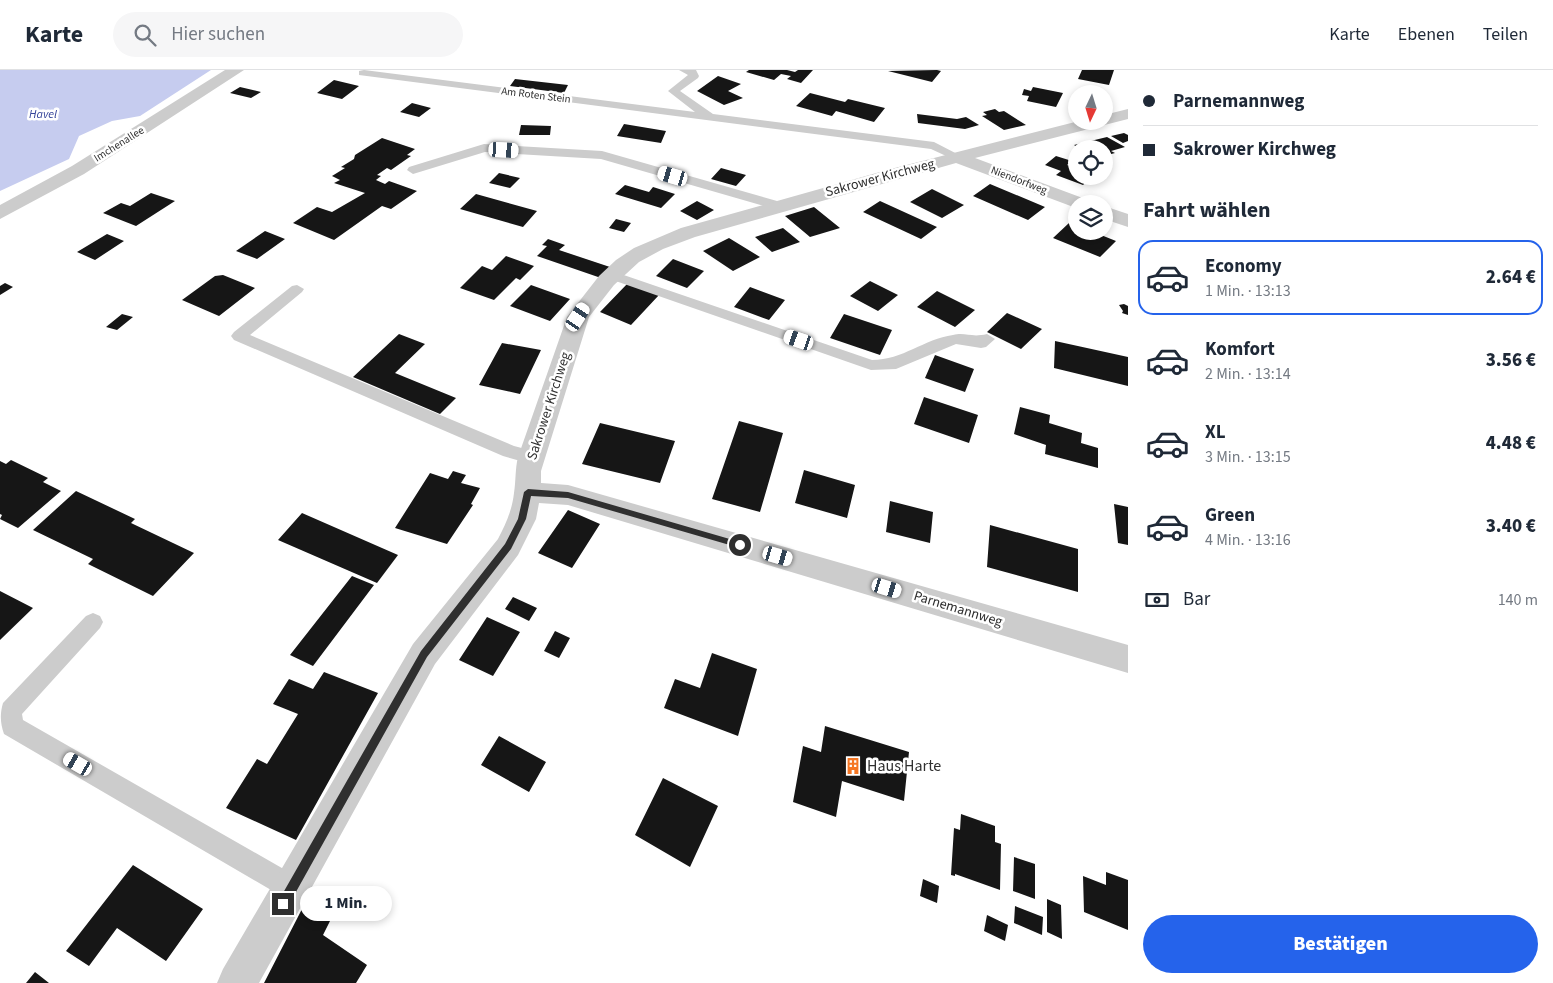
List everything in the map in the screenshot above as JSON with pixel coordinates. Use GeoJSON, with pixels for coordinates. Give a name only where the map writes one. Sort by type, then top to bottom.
{"type":"FeatureCollection","features":[{"type":"Feature","properties":{"kind":"street","name":"Imchenallee"},"geometry":{"type":"LineString","coordinates":[[0,213],[78,170],[236,70]]}},
{"type":"Feature","properties":{"kind":"street","name":"Sakrower Kirchweg"},"geometry":{"type":"LineString","coordinates":[[1113,118],[1128,114]]}},
{"type":"Feature","properties":{"kind":"street","name":"Sakrower Kirchweg"},"geometry":{"type":"LineString","coordinates":[[237,983],[424,654],[508,546],[522,519],[528,492],[528,471],[531,456],[578,317],[590,299],[612,275],[640,253],[682,236],[856,183],[1068,130]]}},
{"type":"Feature","properties":{"kind":"street","name":"Niendorfweg"},"geometry":{"type":"LineString","coordinates":[[958,157],[1068,199]]}},
{"type":"Feature","properties":{"kind":"street"},"geometry":{"type":"LineString","coordinates":[[1113,215],[1128,221]]}},
{"type":"Feature","properties":{"kind":"street","name":"Parnemannweg"},"geometry":{"type":"LineString","coordinates":[[528,492],[568,495],[1128,659]]}},
{"type":"Feature","properties":{"kind":"lane"},"geometry":{"type":"LineString","coordinates":[[684,70],[692,72],[694,76],[673,91],[704,111],[710,118]]}},
{"type":"Feature","properties":{"kind":"lane","name":"Am Roten Stein"},"geometry":{"type":"LineString","coordinates":[[363,73],[934,146],[958,157]]}},
{"type":"Feature","properties":{"kind":"lane"},"geometry":{"type":"LineString","coordinates":[[413,170],[484,148],[602,155],[779,206]]}},
{"type":"Feature","properties":{"kind":"lane"},"geometry":{"type":"LineString","coordinates":[[612,275],[872,365],[890,365],[955,339],[981,343],[987,339]]}},
{"type":"Feature","properties":{"kind":"lane"},"geometry":{"type":"LineString","coordinates":[[297,288],[238,336],[509,450],[531,456]]}},
{"type":"Feature","properties":{"kind":"lane"},"geometry":{"type":"LineString","coordinates":[[93,622],[11,710],[12,726],[292,888]]}},
{"type":"Feature","properties":{"kind":"water","name":"Havel"},"geometry":{"type":"Polygon","coordinates":[[[0,70],[211,70],[140,116],[112,121],[79,136],[69,159],[0,191],[0,70]]]}},
{"type":"Feature","properties":{"kind":"building"},"geometry":{"type":"Polygon","coordinates":[[[749,70],[787,70],[795,72],[798,70],[813,70],[801,83],[787,79],[791,76],[781,74],[774,80],[746,72],[749,70]]]}},
{"type":"Feature","properties":{"kind":"building"},"geometry":{"type":"Polygon","coordinates":[[[1082,70],[1114,70],[1109,85],[1078,79],[1082,70]]]}},
{"type":"Feature","properties":{"kind":"building"},"geometry":{"type":"Polygon","coordinates":[[[888,71],[941,71],[932,82],[888,71]]]}},
{"type":"Feature","properties":{"kind":"building"},"geometry":{"type":"Polygon","coordinates":[[[718,76],[741,84],[728,91],[743,98],[724,105],[697,91],[718,76]]]}},
{"type":"Feature","properties":{"kind":"building"},"geometry":{"type":"Polygon","coordinates":[[[515,79],[568,85],[564,93],[510,86],[515,79]]]}},
{"type":"Feature","properties":{"kind":"building"},"geometry":{"type":"Polygon","coordinates":[[[334,80],[359,86],[342,99],[317,93],[334,80]]]}},
{"type":"Feature","properties":{"kind":"building"},"geometry":{"type":"Polygon","coordinates":[[[240,87],[261,92],[251,98],[230,93],[240,87]]]}},
{"type":"Feature","properties":{"kind":"building"},"geometry":{"type":"Polygon","coordinates":[[[1033,87],[1063,93],[1056,107],[1027,101],[1029,96],[1022,95],[1024,89],[1031,91],[1033,87]]]}},
{"type":"Feature","properties":{"kind":"building"},"geometry":{"type":"Polygon","coordinates":[[[810,93],[845,102],[848,99],[885,108],[874,122],[836,111],[832,116],[796,106],[810,93]]]}},
{"type":"Feature","properties":{"kind":"building"},"geometry":{"type":"Polygon","coordinates":[[[412,103],[431,108],[419,117],[400,112],[412,103]]]}},
{"type":"Feature","properties":{"kind":"building"},"geometry":{"type":"Polygon","coordinates":[[[995,109],[999,112],[1004,111],[1026,125],[1004,130],[982,116],[987,115],[983,112],[995,109]]]}},
{"type":"Feature","properties":{"kind":"building"},"geometry":{"type":"Polygon","coordinates":[[[917,114],[957,119],[966,117],[979,125],[965,129],[918,123],[917,114]]]}},
{"type":"Feature","properties":{"kind":"building"},"geometry":{"type":"Polygon","coordinates":[[[624,124],[666,131],[661,143],[617,136],[624,124]]]}},
{"type":"Feature","properties":{"kind":"building"},"geometry":{"type":"Polygon","coordinates":[[[521,125],[551,126],[550,135],[519,135],[521,125]]]}},
{"type":"Feature","properties":{"kind":"building"},"geometry":{"type":"Polygon","coordinates":[[[1124,133],[1128,135],[1128,141],[1123,143],[1111,136],[1124,133]]]}},
{"type":"Feature","properties":{"kind":"building"},"geometry":{"type":"Polygon","coordinates":[[[1107,137],[1112,140],[1095,140],[1107,137]]]}},
{"type":"Feature","properties":{"kind":"building"},"geometry":{"type":"Polygon","coordinates":[[[382,138],[415,149],[407,155],[411,156],[391,170],[387,168],[377,175],[381,176],[376,180],[385,184],[389,181],[417,191],[391,209],[382,206],[334,240],[293,223],[317,207],[332,212],[365,193],[334,183],[340,180],[332,176],[345,168],[341,167],[354,159],[355,155],[382,138]]]}},
{"type":"Feature","properties":{"kind":"building"},"geometry":{"type":"Polygon","coordinates":[[[1113,140],[1125,147],[1113,150],[1113,140]]]}},
{"type":"Feature","properties":{"kind":"building"},"geometry":{"type":"Polygon","coordinates":[[[1056,156],[1068,160],[1068,179],[1056,175],[1061,171],[1045,165],[1056,156]]]}},
{"type":"Feature","properties":{"kind":"building"},"geometry":{"type":"Polygon","coordinates":[[[721,168],[746,175],[736,186],[711,179],[721,168]]]}},
{"type":"Feature","properties":{"kind":"building"},"geometry":{"type":"Polygon","coordinates":[[[499,173],[520,178],[510,188],[489,183],[499,173]]]}},
{"type":"Feature","properties":{"kind":"building"},"geometry":{"type":"Polygon","coordinates":[[[990,184],[1045,207],[1028,220],[973,196],[990,184]]]}},
{"type":"Feature","properties":{"kind":"building"},"geometry":{"type":"Polygon","coordinates":[[[625,185],[649,192],[653,187],[675,194],[661,208],[615,194],[625,185]]]}},
{"type":"Feature","properties":{"kind":"building"},"geometry":{"type":"Polygon","coordinates":[[[932,189],[964,205],[942,218],[910,202],[932,189]]]}},
{"type":"Feature","properties":{"kind":"building"},"geometry":{"type":"Polygon","coordinates":[[[151,193],[175,201],[136,226],[103,213],[121,203],[130,206],[151,193]]]}},
{"type":"Feature","properties":{"kind":"building"},"geometry":{"type":"Polygon","coordinates":[[[476,194],[537,211],[523,227],[460,209],[476,194]]]}},
{"type":"Feature","properties":{"kind":"building"},"geometry":{"type":"Polygon","coordinates":[[[697,201],[714,210],[697,220],[680,211],[697,201]]]}},
{"type":"Feature","properties":{"kind":"building"},"geometry":{"type":"Polygon","coordinates":[[[880,201],[937,227],[921,239],[863,212],[880,201]]]}},
{"type":"Feature","properties":{"kind":"building"},"geometry":{"type":"Polygon","coordinates":[[[814,207],[840,228],[810,237],[785,216],[814,207]]]}},
{"type":"Feature","properties":{"kind":"building"},"geometry":{"type":"Polygon","coordinates":[[[616,219],[631,223],[624,232],[609,228],[616,219]]]}},
{"type":"Feature","properties":{"kind":"building"},"geometry":{"type":"Polygon","coordinates":[[[1068,224],[1068,240],[1116,241],[1100,257],[1053,238],[1068,224]]]}},
{"type":"Feature","properties":{"kind":"building"},"geometry":{"type":"Polygon","coordinates":[[[783,228],[800,242],[772,252],[755,237],[783,228]]]}},
{"type":"Feature","properties":{"kind":"building"},"geometry":{"type":"Polygon","coordinates":[[[265,231],[285,239],[257,259],[236,251],[265,231]]]}},
{"type":"Feature","properties":{"kind":"building"},"geometry":{"type":"Polygon","coordinates":[[[107,234],[124,241],[95,260],[77,252],[107,234]]]}},
{"type":"Feature","properties":{"kind":"building"},"geometry":{"type":"Polygon","coordinates":[[[729,238],[760,257],[733,271],[703,251],[729,238]]]}},
{"type":"Feature","properties":{"kind":"building"},"geometry":{"type":"Polygon","coordinates":[[[548,239],[565,245],[559,250],[610,267],[601,278],[537,256],[547,246],[542,245],[548,239]]]}},
{"type":"Feature","properties":{"kind":"building"},"geometry":{"type":"Polygon","coordinates":[[[506,256],[534,266],[520,280],[516,278],[494,300],[460,288],[482,266],[492,270],[506,256]]]}},
{"type":"Feature","properties":{"kind":"building"},"geometry":{"type":"Polygon","coordinates":[[[673,259],[704,271],[687,288],[656,276],[673,259]]]}},
{"type":"Feature","properties":{"kind":"building"},"geometry":{"type":"Polygon","coordinates":[[[223,275],[255,288],[219,316],[182,300],[215,276],[223,275]]]}},
{"type":"Feature","properties":{"kind":"building"},"geometry":{"type":"Polygon","coordinates":[[[870,281],[898,295],[878,311],[850,296],[870,281]]]}},
{"type":"Feature","properties":{"kind":"building"},"geometry":{"type":"Polygon","coordinates":[[[5,283],[13,287],[0,295],[0,286],[5,283]]]}},
{"type":"Feature","properties":{"kind":"building"},"geometry":{"type":"Polygon","coordinates":[[[628,283],[659,295],[631,325],[600,312],[628,283]]]}},
{"type":"Feature","properties":{"kind":"building"},"geometry":{"type":"Polygon","coordinates":[[[531,285],[570,299],[550,321],[510,306],[531,285]]]}},
{"type":"Feature","properties":{"kind":"building"},"geometry":{"type":"Polygon","coordinates":[[[750,287],[785,300],[769,320],[734,307],[750,287]]]}},
{"type":"Feature","properties":{"kind":"building"},"geometry":{"type":"Polygon","coordinates":[[[937,291],[975,310],[955,327],[917,307],[937,291]]]}},
{"type":"Feature","properties":{"kind":"building"},"geometry":{"type":"Polygon","coordinates":[[[1124,304],[1128,306],[1128,315],[1122,313],[1123,311],[1119,305],[1124,304]]]}},
{"type":"Feature","properties":{"kind":"building"},"geometry":{"type":"Polygon","coordinates":[[[1007,313],[1042,329],[1021,349],[987,332],[1007,313]]]}},
{"type":"Feature","properties":{"kind":"building"},"geometry":{"type":"Polygon","coordinates":[[[122,314],[133,317],[117,330],[106,327],[122,314]]]}},
{"type":"Feature","properties":{"kind":"building"},"geometry":{"type":"Polygon","coordinates":[[[844,314],[892,330],[880,355],[830,338],[844,314]]]}},
{"type":"Feature","properties":{"kind":"building"},"geometry":{"type":"Polygon","coordinates":[[[399,334],[425,344],[395,373],[456,398],[440,414],[353,377],[399,334]]]}},
{"type":"Feature","properties":{"kind":"building"},"geometry":{"type":"Polygon","coordinates":[[[1055,341],[1128,357],[1128,386],[1054,368],[1055,341]]]}},
{"type":"Feature","properties":{"kind":"building"},"geometry":{"type":"Polygon","coordinates":[[[502,343],[541,350],[520,394],[479,385],[502,343]]]}},
{"type":"Feature","properties":{"kind":"building"},"geometry":{"type":"Polygon","coordinates":[[[935,355],[974,369],[965,392],[925,378],[935,355]]]}},
{"type":"Feature","properties":{"kind":"building"},"geometry":{"type":"Polygon","coordinates":[[[924,397],[978,415],[969,443],[914,424],[924,397]]]}},
{"type":"Feature","properties":{"kind":"building"},"geometry":{"type":"Polygon","coordinates":[[[1020,407],[1050,415],[1049,423],[1082,433],[1081,443],[1098,448],[1098,468],[1045,454],[1046,445],[1014,434],[1020,407]]]}},
{"type":"Feature","properties":{"kind":"building"},"geometry":{"type":"Polygon","coordinates":[[[739,421],[783,433],[760,512],[712,499],[739,421]]]}},
{"type":"Feature","properties":{"kind":"building"},"geometry":{"type":"Polygon","coordinates":[[[600,423],[675,441],[660,483],[582,464],[600,423]]]}},
{"type":"Feature","properties":{"kind":"building"},"geometry":{"type":"Polygon","coordinates":[[[11,460],[48,478],[43,482],[61,491],[18,528],[0,519],[2,515],[0,514],[0,461],[6,464],[11,460]]]}},
{"type":"Feature","properties":{"kind":"building"},"geometry":{"type":"Polygon","coordinates":[[[804,470],[855,485],[847,518],[795,503],[804,470]]]}},
{"type":"Feature","properties":{"kind":"building"},"geometry":{"type":"Polygon","coordinates":[[[453,471],[466,475],[461,483],[480,488],[471,504],[473,505],[447,544],[395,528],[430,473],[448,479],[453,471]]]}},
{"type":"Feature","properties":{"kind":"building"},"geometry":{"type":"Polygon","coordinates":[[[76,491],[135,519],[131,523],[194,553],[153,596],[88,564],[93,559],[33,530],[76,491]]]}},
{"type":"Feature","properties":{"kind":"building"},"geometry":{"type":"Polygon","coordinates":[[[890,501],[933,512],[930,543],[886,532],[890,501]]]}},
{"type":"Feature","properties":{"kind":"building"},"geometry":{"type":"Polygon","coordinates":[[[1114,504],[1128,507],[1128,545],[1118,543],[1114,504]]]}},
{"type":"Feature","properties":{"kind":"building"},"geometry":{"type":"Polygon","coordinates":[[[568,510],[600,524],[572,568],[538,553],[568,510]]]}},
{"type":"Feature","properties":{"kind":"building"},"geometry":{"type":"Polygon","coordinates":[[[302,513],[398,555],[377,583],[278,540],[302,513]]]}},
{"type":"Feature","properties":{"kind":"building"},"geometry":{"type":"Polygon","coordinates":[[[990,525],[1078,549],[1078,592],[987,567],[990,525]]]}},
{"type":"Feature","properties":{"kind":"building"},"geometry":{"type":"Polygon","coordinates":[[[352,576],[374,585],[313,666],[290,655],[352,576]]]}},
{"type":"Feature","properties":{"kind":"building"},"geometry":{"type":"Polygon","coordinates":[[[0,591],[33,608],[0,640],[0,591]]]}},
{"type":"Feature","properties":{"kind":"building"},"geometry":{"type":"Polygon","coordinates":[[[513,597],[537,608],[529,621],[505,609],[513,597]]]}},
{"type":"Feature","properties":{"kind":"building"},"geometry":{"type":"Polygon","coordinates":[[[487,617],[520,632],[493,676],[459,660],[487,617]]]}},
{"type":"Feature","properties":{"kind":"building"},"geometry":{"type":"Polygon","coordinates":[[[555,631],[570,638],[559,658],[544,651],[555,631]]]}},
{"type":"Feature","properties":{"kind":"building"},"geometry":{"type":"Polygon","coordinates":[[[712,653],[757,669],[738,736],[664,708],[675,679],[700,688],[712,653]]]}},
{"type":"Feature","properties":{"kind":"building"},"geometry":{"type":"Polygon","coordinates":[[[324,672],[378,693],[296,840],[226,808],[257,759],[267,764],[298,714],[273,704],[289,679],[313,689],[324,672]]]}},
{"type":"Feature","properties":{"kind":"building","name":"Haus Harte"},"geometry":{"type":"Polygon","coordinates":[[[825,726],[909,752],[904,801],[842,781],[836,817],[793,802],[803,746],[821,752],[825,726]]]}},
{"type":"Feature","properties":{"kind":"building"},"geometry":{"type":"Polygon","coordinates":[[[499,736],[546,762],[529,792],[481,765],[499,736]]]}},
{"type":"Feature","properties":{"kind":"building"},"geometry":{"type":"Polygon","coordinates":[[[663,778],[718,806],[690,867],[635,835],[663,778]]]}},
{"type":"Feature","properties":{"kind":"building"},"geometry":{"type":"Polygon","coordinates":[[[961,814],[995,826],[995,842],[1001,844],[1000,890],[955,874],[955,876],[951,875],[954,828],[960,830],[961,814]]]}},
{"type":"Feature","properties":{"kind":"building"},"geometry":{"type":"Polygon","coordinates":[[[1014,857],[1035,864],[1035,899],[1013,891],[1014,857]]]}},
{"type":"Feature","properties":{"kind":"building"},"geometry":{"type":"Polygon","coordinates":[[[133,865],[203,909],[166,961],[117,928],[89,966],[66,951],[133,865]]]}},
{"type":"Feature","properties":{"kind":"building"},"geometry":{"type":"Polygon","coordinates":[[[1106,872],[1128,880],[1128,930],[1084,912],[1083,876],[1106,885],[1106,872]]]}},
{"type":"Feature","properties":{"kind":"building"},"geometry":{"type":"Polygon","coordinates":[[[923,879],[939,886],[937,903],[920,896],[923,879]]]}},
{"type":"Feature","properties":{"kind":"building"},"geometry":{"type":"Polygon","coordinates":[[[1047,899],[1061,905],[1062,939],[1047,932],[1047,899]]]}},
{"type":"Feature","properties":{"kind":"building"},"geometry":{"type":"Polygon","coordinates":[[[1015,906],[1043,917],[1042,935],[1014,923],[1015,906]]]}},
{"type":"Feature","properties":{"kind":"building"},"geometry":{"type":"Polygon","coordinates":[[[302,909],[330,921],[323,935],[367,965],[356,983],[264,983],[302,909]]]}},
{"type":"Feature","properties":{"kind":"building"},"geometry":{"type":"Polygon","coordinates":[[[987,915],[1008,925],[1005,941],[984,931],[987,915]]]}},
{"type":"Feature","properties":{"kind":"building"},"geometry":{"type":"Polygon","coordinates":[[[35,972],[49,983],[26,983],[35,972]]]}},
{"type":"Feature","properties":{"kind":"place","name":"Haus Harte"},"geometry":{"type":"Point","coordinates":[853,766]}},
{"type":"Feature","properties":{"kind":"route"},"geometry":{"type":"LineString","coordinates":[[283,904],[424,654],[508,546],[522,519],[528,492],[568,495],[740,545]]}}]}
